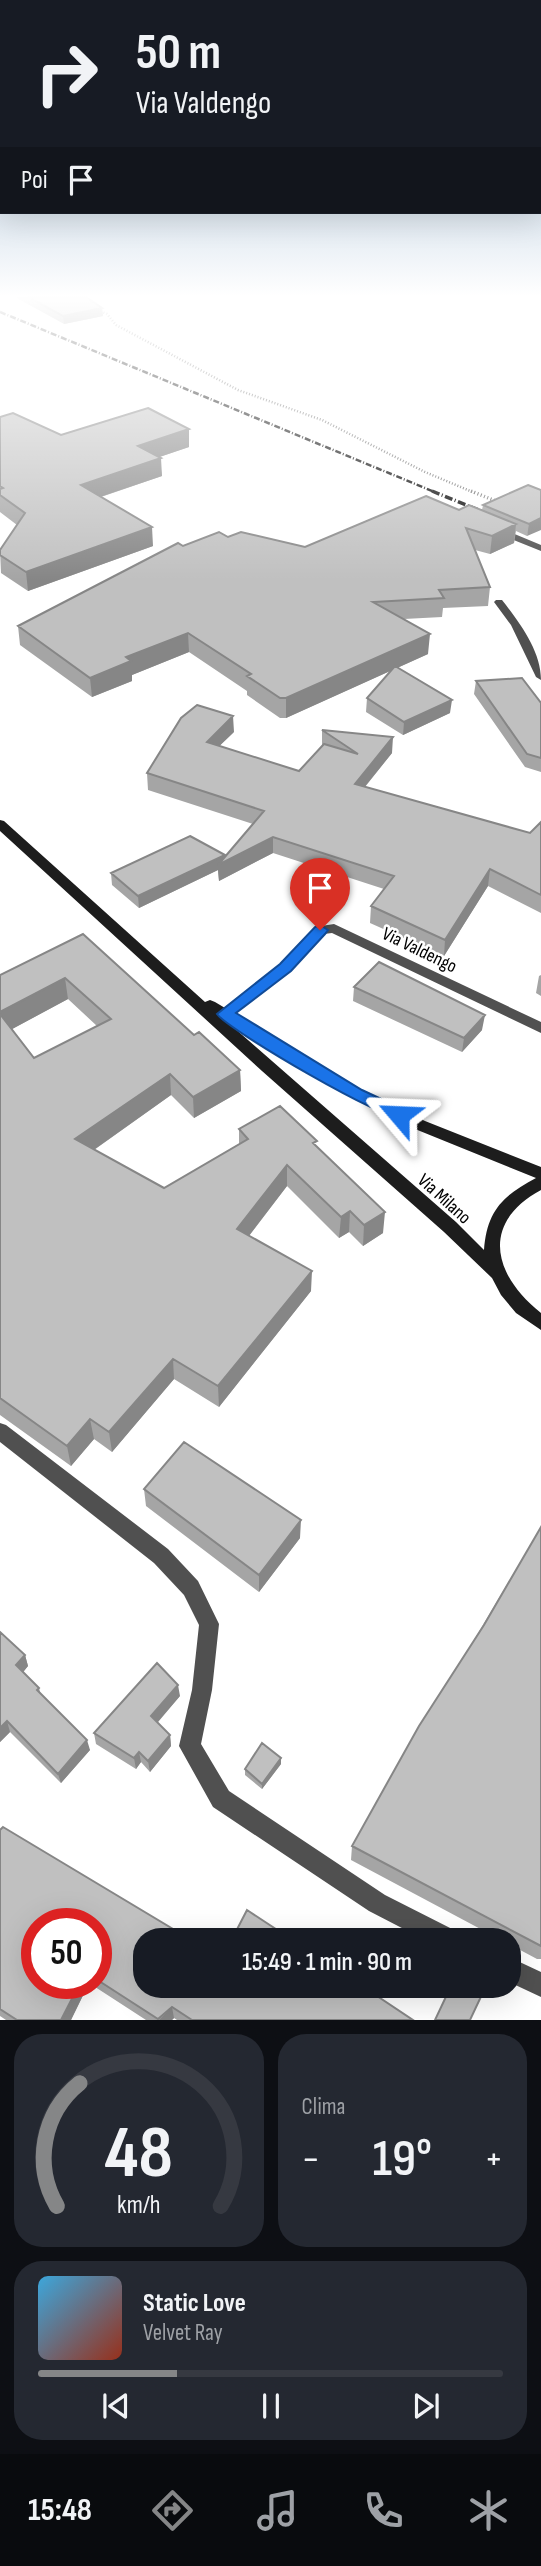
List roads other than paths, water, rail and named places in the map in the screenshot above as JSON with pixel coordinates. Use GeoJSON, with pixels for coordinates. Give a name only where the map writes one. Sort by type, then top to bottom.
{"type":"FeatureCollection","features":[{"type":"Feature","properties":{"kind":"main road","name":"Via Milano"},"geometry":{"type":"LineString","coordinates":[[0,824],[450,1227],[496,1272]]}},
{"type":"Feature","properties":{"kind":"main road","name":"Via Milano"},"geometry":{"type":"LineString","coordinates":[[180,986],[356,1094],[420,1125],[541,1174]]}},
{"type":"Feature","properties":{"kind":"main road"},"geometry":{"type":"LineString","coordinates":[[541,1183],[527,1188],[508,1203],[495,1223],[491,1247],[496,1272],[507,1294],[541,1324]]}},
{"type":"Feature","properties":{"kind":"street"},"geometry":{"type":"LineString","coordinates":[[492,528],[541,548]]}},
{"type":"Feature","properties":{"kind":"street"},"geometry":{"type":"LineString","coordinates":[[499,602],[516,625],[541,677]]}},
{"type":"Feature","properties":{"kind":"street","name":"Via Valdengo"},"geometry":{"type":"LineString","coordinates":[[225,1014],[285,967],[320,930],[334,928],[541,1028]]}},
{"type":"Feature","properties":{"kind":"street"},"geometry":{"type":"LineString","coordinates":[[0,1432],[161,1556],[191,1588],[209,1624],[202,1690],[190,1746],[221,1799],[377,1903],[426,1928]]}},
{"type":"Feature","properties":{"kind":"street"},"geometry":{"type":"LineString","coordinates":[[521,1975],[541,1985]]}},
{"type":"Feature","properties":{"kind":"railway"},"geometry":{"type":"LineString","coordinates":[[191,391],[437,493]]}},
{"type":"Feature","properties":{"kind":"railway"},"geometry":{"type":"LineString","coordinates":[[432,491],[486,513]]}}]}
